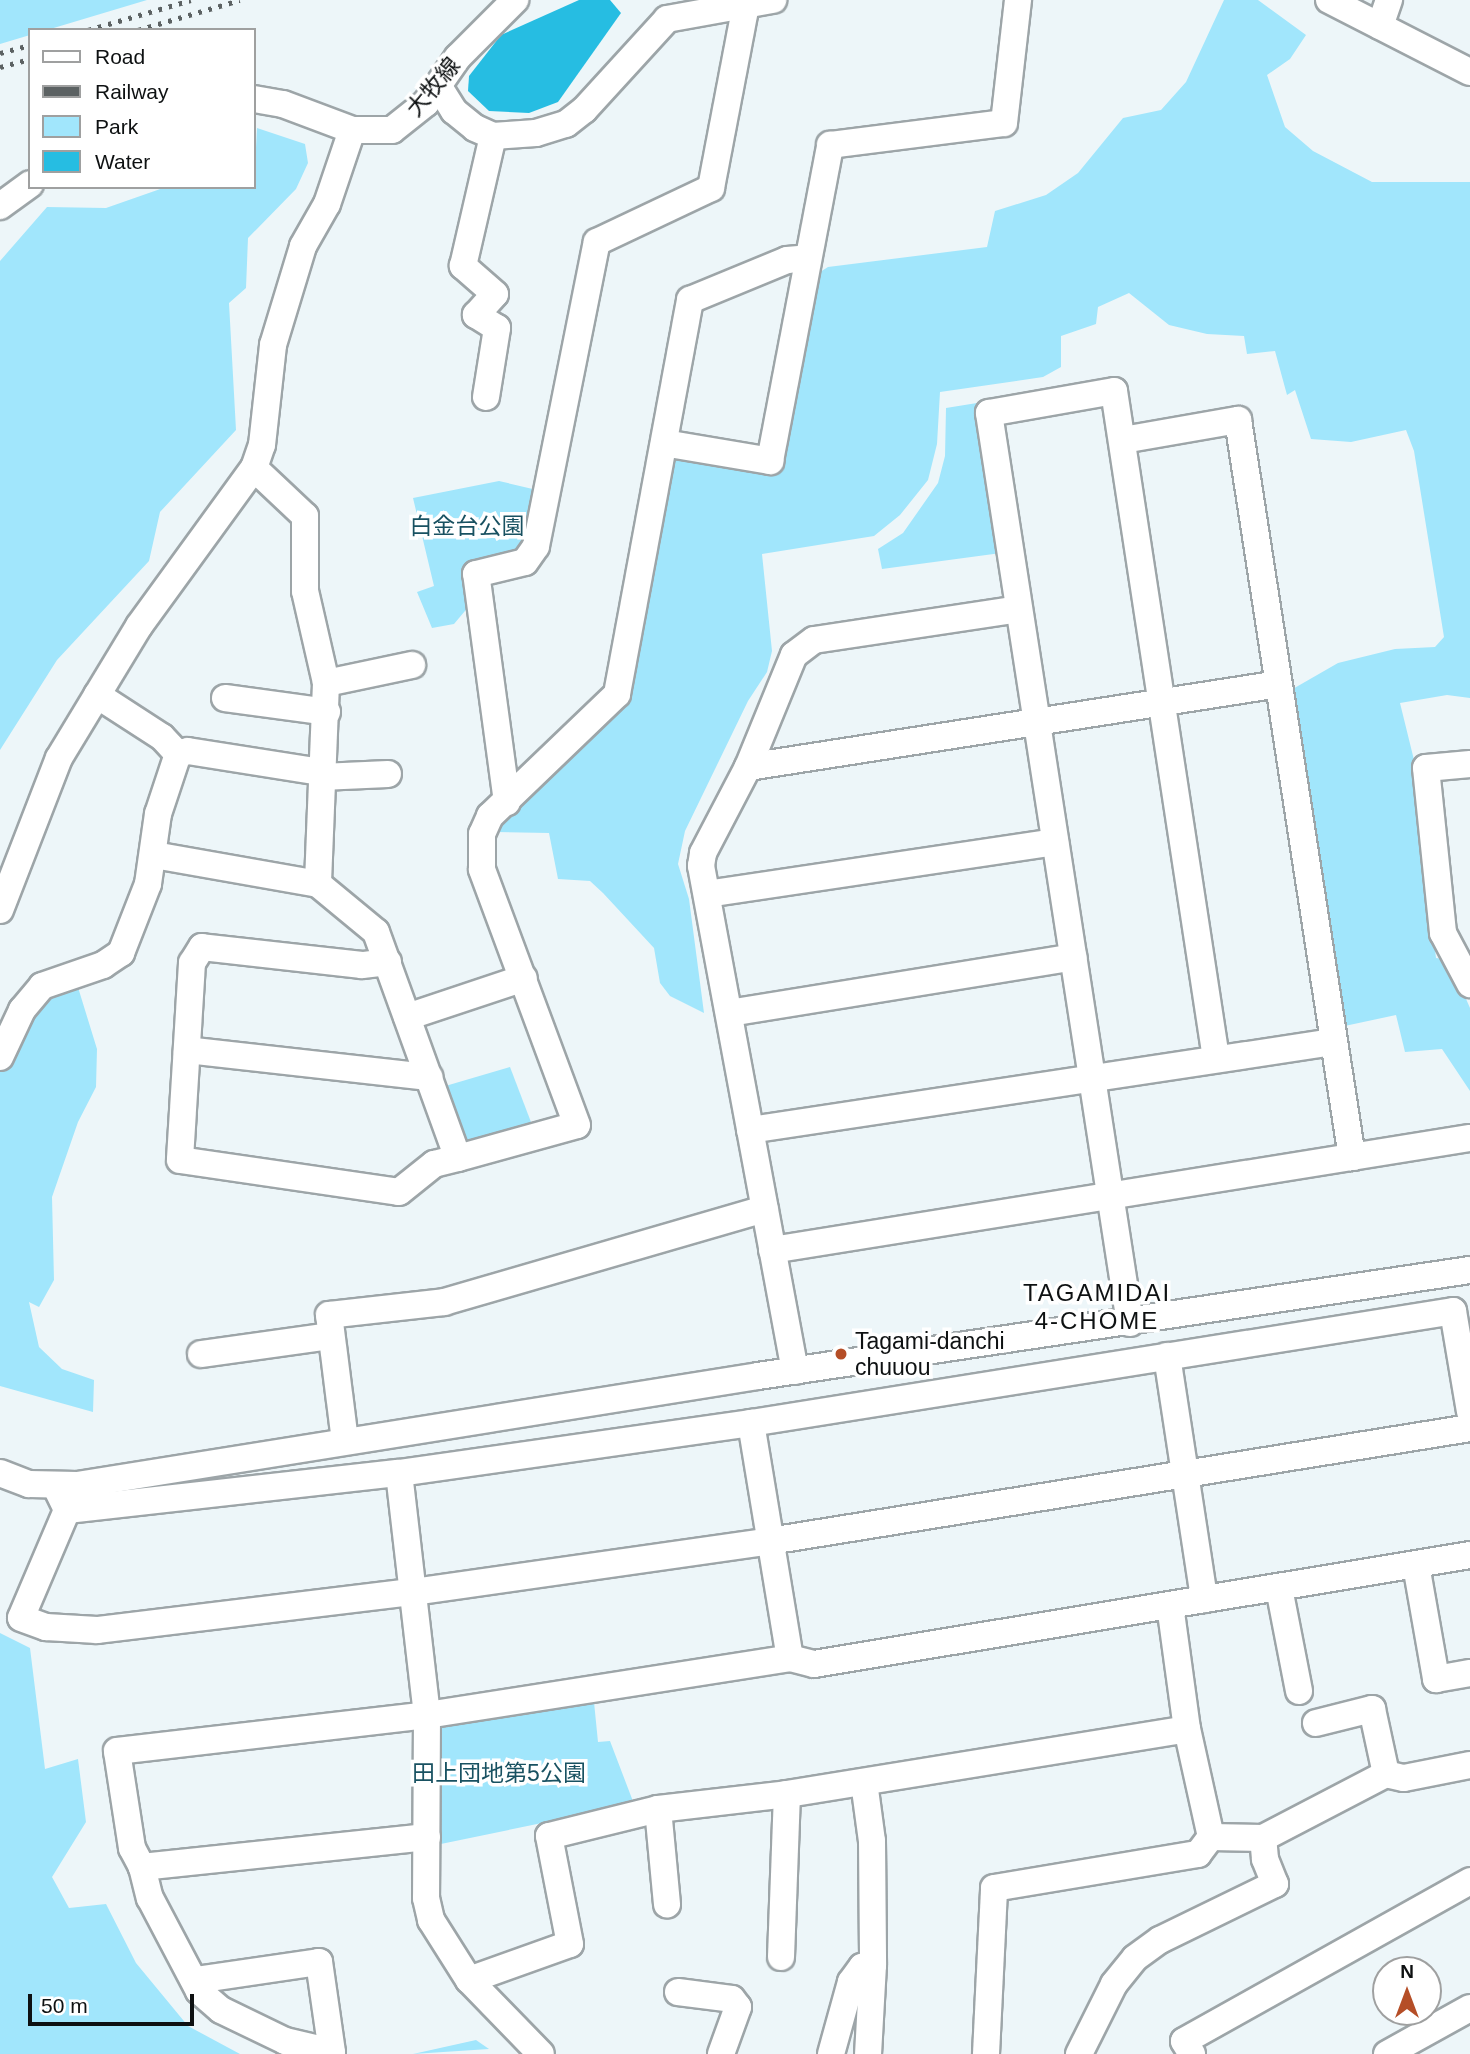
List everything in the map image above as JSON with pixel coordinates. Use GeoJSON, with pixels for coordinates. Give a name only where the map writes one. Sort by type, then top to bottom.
{"type":"FeatureCollection","features":[{"type":"Feature","properties":{"kind":"street","name":"大牧線"},"geometry":{"type":"LineString","coordinates":[[256,99],[283,104],[352,130],[392,130],[439,87],[458,57],[515,0]]}},
{"type":"Feature","properties":{"kind":"street"},"geometry":{"type":"LineString","coordinates":[[439,87],[454,111],[493,136],[536,133],[566,124],[614,80],[667,19],[773,0]]}},
{"type":"Feature","properties":{"kind":"street"},"geometry":{"type":"LineString","coordinates":[[664,443],[770,461],[830,145],[1004,122],[1018,0]]}},
{"type":"Feature","properties":{"kind":"street"},"geometry":{"type":"LineString","coordinates":[[1329,0],[1470,72]]}},
{"type":"Feature","properties":{"kind":"street"},"geometry":{"type":"LineString","coordinates":[[1380,26],[1389,0]]}},
{"type":"Feature","properties":{"kind":"street"},"geometry":{"type":"LineString","coordinates":[[507,802],[476,574],[525,562],[536,546],[597,242],[711,188],[746,5]]}},
{"type":"Feature","properties":{"kind":"street"},"geometry":{"type":"LineString","coordinates":[[0,910],[59,758],[183,562],[254,468],[262,445],[273,345],[303,246],[327,204],[352,130]]}},
{"type":"Feature","properties":{"kind":"street"},"geometry":{"type":"LineString","coordinates":[[486,397],[497,328],[476,316],[495,294],[464,266],[493,136]]}},
{"type":"Feature","properties":{"kind":"street"},"geometry":{"type":"LineString","coordinates":[[387,962],[362,965],[202,947],[192,963],[180,1160],[399,1192],[434,1164],[577,1125],[479,851],[490,816],[617,694],[691,300],[787,260],[808,258]]}},
{"type":"Feature","properties":{"kind":"street"},"geometry":{"type":"LineString","coordinates":[[1130,1323],[989,413],[1114,391],[1216,1058]]}},
{"type":"Feature","properties":{"kind":"street"},"geometry":{"type":"LineString","coordinates":[[1123,440],[1238,420],[1352,1157]]}},
{"type":"Feature","properties":{"kind":"street"},"geometry":{"type":"LineString","coordinates":[[254,468],[305,516],[305,591],[326,683],[327,712],[321,774],[318,884]]}},
{"type":"Feature","properties":{"kind":"street"},"geometry":{"type":"LineString","coordinates":[[795,1371],[706,894],[703,853],[748,767],[794,655],[814,640],[1019,609]]}},
{"type":"Feature","properties":{"kind":"street"},"geometry":{"type":"LineString","coordinates":[[326,683],[412,665]]}},
{"type":"Feature","properties":{"kind":"street"},"geometry":{"type":"LineString","coordinates":[[748,767],[1279,684]]}},
{"type":"Feature","properties":{"kind":"street"},"geometry":{"type":"LineString","coordinates":[[97,695],[162,737],[178,754]]}},
{"type":"Feature","properties":{"kind":"street"},"geometry":{"type":"LineString","coordinates":[[225,698],[327,712]]}},
{"type":"Feature","properties":{"kind":"street"},"geometry":{"type":"LineString","coordinates":[[178,754],[188,751],[321,774],[387,774]]}},
{"type":"Feature","properties":{"kind":"street"},"geometry":{"type":"LineString","coordinates":[[0,1057],[22,1010],[42,986],[103,965],[121,953],[132,933],[154,855],[158,814],[178,754]]}},
{"type":"Feature","properties":{"kind":"street"},"geometry":{"type":"LineString","coordinates":[[1470,764],[1426,768],[1443,933],[1463,949],[1470,984]]}},
{"type":"Feature","properties":{"kind":"street"},"geometry":{"type":"LineString","coordinates":[[706,894],[1055,842]]}},
{"type":"Feature","properties":{"kind":"street"},"geometry":{"type":"LineString","coordinates":[[154,855],[318,884],[376,932],[457,1158]]}},
{"type":"Feature","properties":{"kind":"street"},"geometry":{"type":"LineString","coordinates":[[729,1013],[1073,957]]}},
{"type":"Feature","properties":{"kind":"street"},"geometry":{"type":"LineString","coordinates":[[407,1017],[524,978]]}},
{"type":"Feature","properties":{"kind":"street"},"geometry":{"type":"LineString","coordinates":[[750,1130],[1091,1076],[1333,1042]]}},
{"type":"Feature","properties":{"kind":"street"},"geometry":{"type":"LineString","coordinates":[[187,1051],[429,1077]]}},
{"type":"Feature","properties":{"kind":"street"},"geometry":{"type":"LineString","coordinates":[[772,1250],[1470,1138]]}},
{"type":"Feature","properties":{"kind":"street"},"geometry":{"type":"LineString","coordinates":[[345,1441],[329,1315],[444,1302],[765,1209]]}},
{"type":"Feature","properties":{"kind":"street"},"geometry":{"type":"LineString","coordinates":[[61,1499],[345,1441],[1470,1270]]}},
{"type":"Feature","properties":{"kind":"street"},"geometry":{"type":"LineString","coordinates":[[0,1473],[61,1499],[399,1473],[751,1423],[1453,1311],[1470,1412]]}},
{"type":"Feature","properties":{"kind":"street"},"geometry":{"type":"LineString","coordinates":[[201,1354],[331,1336]]}},
{"type":"Feature","properties":{"kind":"street"},"geometry":{"type":"LineString","coordinates":[[1167,1356],[1204,1600]]}},
{"type":"Feature","properties":{"kind":"street"},"geometry":{"type":"LineString","coordinates":[[751,1423],[790,1658]]}},
{"type":"Feature","properties":{"kind":"street"},"geometry":{"type":"LineString","coordinates":[[61,1499],[11,1614],[46,1627],[97,1630],[413,1592],[770,1541],[1470,1428]]}},
{"type":"Feature","properties":{"kind":"street"},"geometry":{"type":"LineString","coordinates":[[399,1473],[427,1715],[427,1837],[431,1920],[469,1980],[541,2054]]}},
{"type":"Feature","properties":{"kind":"street"},"geometry":{"type":"LineString","coordinates":[[195,1980],[319,1962],[332,2052],[285,2041],[221,2010],[199,1990],[177,1955],[149,1898],[142,1867],[132,1848],[117,1751],[427,1715],[790,1658],[814,1664],[1470,1555]]}},
{"type":"Feature","properties":{"kind":"street"},"geometry":{"type":"LineString","coordinates":[[1416,1565],[1436,1679],[1470,1673]]}},
{"type":"Feature","properties":{"kind":"street"},"geometry":{"type":"LineString","coordinates":[[1279,1588],[1298,1691]]}},
{"type":"Feature","properties":{"kind":"street"},"geometry":{"type":"LineString","coordinates":[[1170,1605],[1187,1730],[1211,1837]]}},
{"type":"Feature","properties":{"kind":"street"},"geometry":{"type":"LineString","coordinates":[[1316,1723],[1372,1709],[1386,1774]]}},
{"type":"Feature","properties":{"kind":"street"},"geometry":{"type":"LineString","coordinates":[[469,1980],[570,1944],[549,1836],[658,1809],[787,1794],[1187,1730]]}},
{"type":"Feature","properties":{"kind":"street"},"geometry":{"type":"LineString","coordinates":[[1211,1837],[1263,1838],[1386,1774],[1405,1778],[1470,1765]]}},
{"type":"Feature","properties":{"kind":"street"},"geometry":{"type":"LineString","coordinates":[[864,1782],[872,1841],[873,1965],[868,2054]]}},
{"type":"Feature","properties":{"kind":"street"},"geometry":{"type":"LineString","coordinates":[[781,1957],[787,1794]]}},
{"type":"Feature","properties":{"kind":"street"},"geometry":{"type":"LineString","coordinates":[[658,1809],[667,1905]]}},
{"type":"Feature","properties":{"kind":"street"},"geometry":{"type":"LineString","coordinates":[[142,1867],[427,1837]]}},
{"type":"Feature","properties":{"kind":"street"},"geometry":{"type":"LineString","coordinates":[[985,2054],[994,1888],[1198,1854],[1211,1837]]}},
{"type":"Feature","properties":{"kind":"street"},"geometry":{"type":"LineString","coordinates":[[1079,2054],[1114,1984],[1135,1958],[1160,1940],[1275,1884],[1263,1838]]}},
{"type":"Feature","properties":{"kind":"street"},"geometry":{"type":"LineString","coordinates":[[1192,2054],[1184,2041],[1470,1881]]}},
{"type":"Feature","properties":{"kind":"street"},"geometry":{"type":"LineString","coordinates":[[831,2054],[856,1973],[873,1965]]}},
{"type":"Feature","properties":{"kind":"street"},"geometry":{"type":"LineString","coordinates":[[678,1992],[732,1999],[738,2007],[721,2054]]}},
{"type":"Feature","properties":{"kind":"street"},"geometry":{"type":"LineString","coordinates":[[1387,2054],[1470,2008]]}},
{"type":"Feature","properties":{"kind":"green space"},"geometry":{"type":"Polygon","coordinates":[[[0,0],[147,0],[54,28],[28,28],[28,36],[0,44],[0,0]]]}},
{"type":"Feature","properties":{"kind":"green space"},"geometry":{"type":"Polygon","coordinates":[[[1224,0],[1258,0],[1306,35],[1290,59],[1267,75],[1285,127],[1313,151],[1372,182],[1470,182],[1470,698],[1447,695],[1400,703],[1414,760],[1436,958],[1449,960],[1470,1008],[1470,1091],[1442,1049],[1405,1052],[1396,1015],[1340,1027],[1291,690],[1338,663],[1395,649],[1435,647],[1444,637],[1414,451],[1406,430],[1351,442],[1311,439],[1295,390],[1287,395],[1275,351],[1247,354],[1244,336],[1207,334],[1169,325],[1129,293],[1098,307],[1096,324],[1061,336],[1061,367],[1043,377],[940,392],[937,444],[928,480],[900,515],[874,536],[762,554],[772,651],[767,672],[748,701],[685,831],[678,864],[689,899],[704,1013],[670,996],[660,983],[654,948],[603,893],[590,881],[558,879],[549,833],[496,832],[627,698],[671,462],[679,457],[773,473],[817,274],[828,267],[987,247],[995,211],[1046,195],[1078,173],[1123,118],[1161,110],[1186,82],[1224,0]]]}},
{"type":"Feature","properties":{"kind":"green space"},"geometry":{"type":"Polygon","coordinates":[[[257,128],[305,144],[308,163],[296,189],[248,238],[246,288],[229,303],[236,430],[160,512],[149,561],[57,660],[0,750],[0,261],[47,207],[106,208],[160,189],[256,189],[257,128]]]}},
{"type":"Feature","properties":{"kind":"green space"},"geometry":{"type":"Polygon","coordinates":[[[977,403],[1001,553],[882,569],[878,549],[903,533],[938,483],[945,456],[946,408],[977,403]]]}},
{"type":"Feature","properties":{"kind":"green space","name":"白金台公園"},"geometry":{"type":"Polygon","coordinates":[[[499,481],[537,490],[529,540],[516,554],[465,566],[470,605],[454,624],[432,628],[417,592],[434,586],[413,498],[499,481]]]}},
{"type":"Feature","properties":{"kind":"green space"},"geometry":{"type":"Polygon","coordinates":[[[77,984],[97,1049],[96,1087],[78,1122],[52,1197],[54,1280],[39,1307],[29,1302],[39,1347],[62,1369],[94,1380],[93,1412],[0,1386],[0,1070],[44,992],[77,984]]]}},
{"type":"Feature","properties":{"kind":"green space"},"geometry":{"type":"Polygon","coordinates":[[[510,1067],[534,1130],[475,1144],[460,1137],[442,1087],[510,1067]]]}},
{"type":"Feature","properties":{"kind":"green space"},"geometry":{"type":"Polygon","coordinates":[[[0,1633],[30,1648],[45,1769],[78,1759],[86,1822],[52,1877],[69,1908],[106,1904],[136,1963],[188,2026],[240,2054],[0,2054],[0,1633]]]}},
{"type":"Feature","properties":{"kind":"green space","name":"田上団地第5公園"},"geometry":{"type":"Polygon","coordinates":[[[594,1702],[598,1742],[610,1741],[634,1804],[436,1845],[436,1734],[446,1721],[594,1702]]]}},
{"type":"Feature","properties":{"kind":"green space"},"geometry":{"type":"Polygon","coordinates":[[[476,2040],[489,2049],[413,2054],[476,2040]]]}},
{"type":"Feature","properties":{"kind":"water"},"geometry":{"type":"Polygon","coordinates":[[[579,0],[610,0],[621,13],[558,102],[529,113],[489,111],[468,91],[469,76],[501,35],[579,0]]]}},
{"type":"Feature","properties":{"kind":"railway"},"geometry":{"type":"LineString","coordinates":[[95,28],[191,0]]}},
{"type":"Feature","properties":{"kind":"railway"},"geometry":{"type":"LineString","coordinates":[[145,28],[240,0]]}},
{"type":"Feature","properties":{"kind":"railway"},"geometry":{"type":"LineString","coordinates":[[0,53],[28,46]]}},
{"type":"Feature","properties":{"kind":"railway"},"geometry":{"type":"LineString","coordinates":[[0,67],[28,60]]}},
{"type":"Feature","properties":{"kind":"place","name":"Tagami-danchi chuuou"},"geometry":{"type":"Point","coordinates":[841,1354]}},
{"type":"Feature","properties":{"kind":"district","name":"TAGAMIDAI 4-CHOME"},"geometry":{"type":"Point","coordinates":[1097,1307]}}]}
